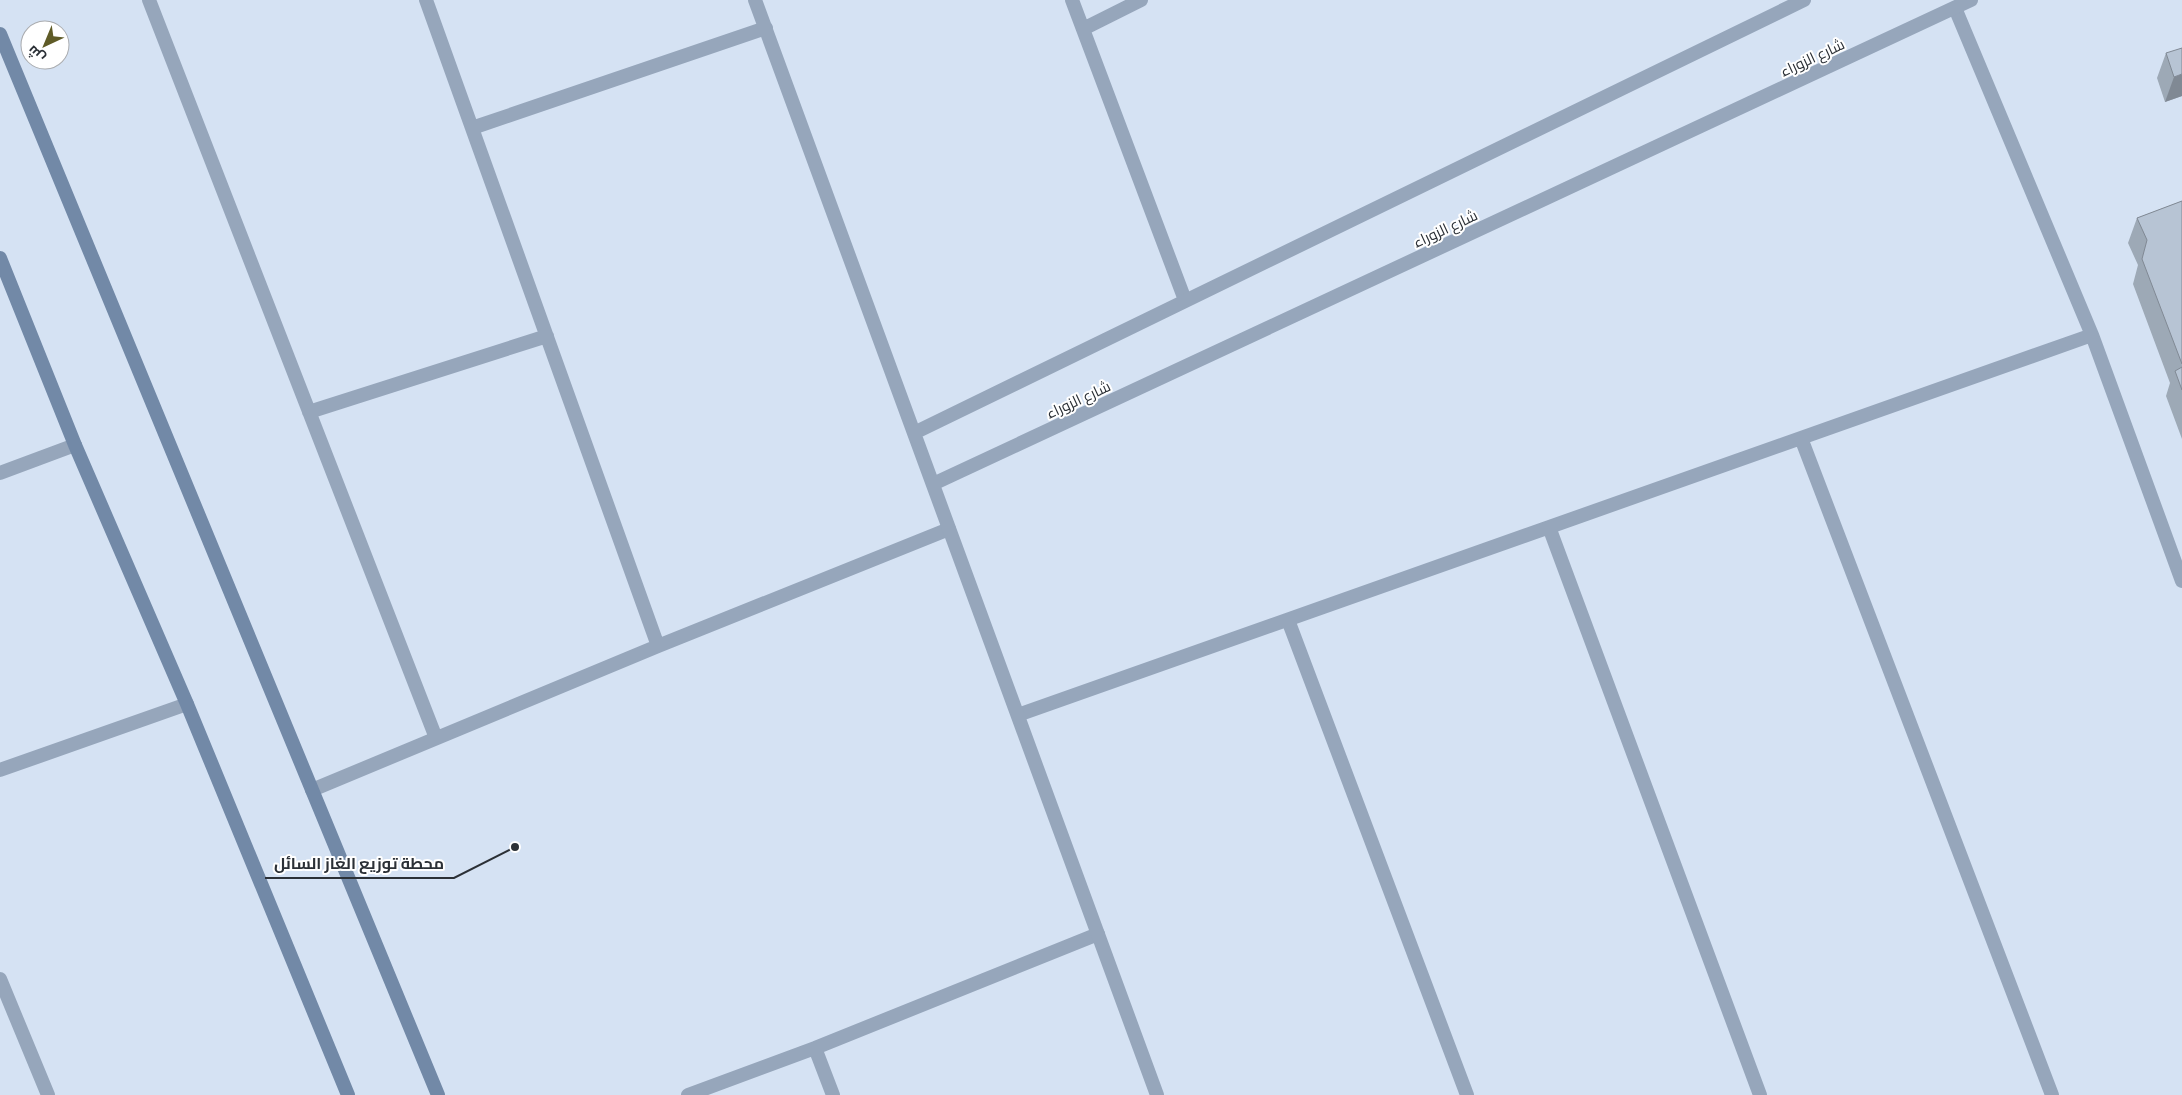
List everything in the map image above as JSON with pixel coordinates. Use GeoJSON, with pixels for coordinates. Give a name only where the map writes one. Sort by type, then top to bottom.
{"type":"FeatureCollection","features":[{"type":"Feature","properties":{"kind":"main road"},"geometry":{"type":"LineString","coordinates":[[0,34],[438,1095]]}},
{"type":"Feature","properties":{"kind":"main road"},"geometry":{"type":"LineString","coordinates":[[0,258],[76,445],[187,704],[348,1095]]}},
{"type":"Feature","properties":{"kind":"street"},"geometry":{"type":"LineString","coordinates":[[149,0],[436,738]]}},
{"type":"Feature","properties":{"kind":"street"},"geometry":{"type":"LineString","coordinates":[[426,0],[658,646]]}},
{"type":"Feature","properties":{"kind":"street"},"geometry":{"type":"LineString","coordinates":[[756,0],[1157,1095]]}},
{"type":"Feature","properties":{"kind":"street"},"geometry":{"type":"LineString","coordinates":[[1072,0],[1185,300]]}},
{"type":"Feature","properties":{"kind":"street"},"geometry":{"type":"LineString","coordinates":[[1082,29],[1141,0]]}},
{"type":"Feature","properties":{"kind":"street"},"geometry":{"type":"LineString","coordinates":[[914,433],[1804,0]]}},
{"type":"Feature","properties":{"kind":"street","name":"شارع الزوراء"},"geometry":{"type":"LineString","coordinates":[[933,484],[1971,0]]}},
{"type":"Feature","properties":{"kind":"street"},"geometry":{"type":"LineString","coordinates":[[1955,8],[2092,335],[2182,581]]}},
{"type":"Feature","properties":{"kind":"street"},"geometry":{"type":"LineString","coordinates":[[472,128],[766,28]]}},
{"type":"Feature","properties":{"kind":"street"},"geometry":{"type":"LineString","coordinates":[[1018,715],[2092,335]]}},
{"type":"Feature","properties":{"kind":"street"},"geometry":{"type":"LineString","coordinates":[[309,412],[547,336]]}},
{"type":"Feature","properties":{"kind":"street"},"geometry":{"type":"LineString","coordinates":[[1801,438],[2052,1095]]}},
{"type":"Feature","properties":{"kind":"street"},"geometry":{"type":"LineString","coordinates":[[0,473],[76,445]]}},
{"type":"Feature","properties":{"kind":"street"},"geometry":{"type":"LineString","coordinates":[[1549,527],[1760,1095]]}},
{"type":"Feature","properties":{"kind":"street"},"geometry":{"type":"LineString","coordinates":[[312,790],[658,646],[949,529]]}},
{"type":"Feature","properties":{"kind":"street"},"geometry":{"type":"LineString","coordinates":[[1288,620],[1467,1095]]}},
{"type":"Feature","properties":{"kind":"street"},"geometry":{"type":"LineString","coordinates":[[0,770],[187,704]]}},
{"type":"Feature","properties":{"kind":"street"},"geometry":{"type":"LineString","coordinates":[[688,1095],[815,1048],[1098,934]]}},
{"type":"Feature","properties":{"kind":"street"},"geometry":{"type":"LineString","coordinates":[[0,979],[48,1095]]}},
{"type":"Feature","properties":{"kind":"street"},"geometry":{"type":"LineString","coordinates":[[815,1048],[833,1095]]}},
{"type":"Feature","properties":{"kind":"building"},"geometry":{"type":"Polygon","coordinates":[[[2182,48],[2182,74],[2174,77],[2166,53],[2182,48]]]}},
{"type":"Feature","properties":{"kind":"building"},"geometry":{"type":"Polygon","coordinates":[[[2182,201],[2182,364],[2142,259],[2147,240],[2137,218],[2182,201]]]}},
{"type":"Feature","properties":{"kind":"building"},"geometry":{"type":"Polygon","coordinates":[[[2182,367],[2182,390],[2175,371],[2182,367]]]}},
{"type":"Feature","properties":{"kind":"place","name":"محطة توزيع الغاز السائل"},"geometry":{"type":"Point","coordinates":[515,847]}}]}
